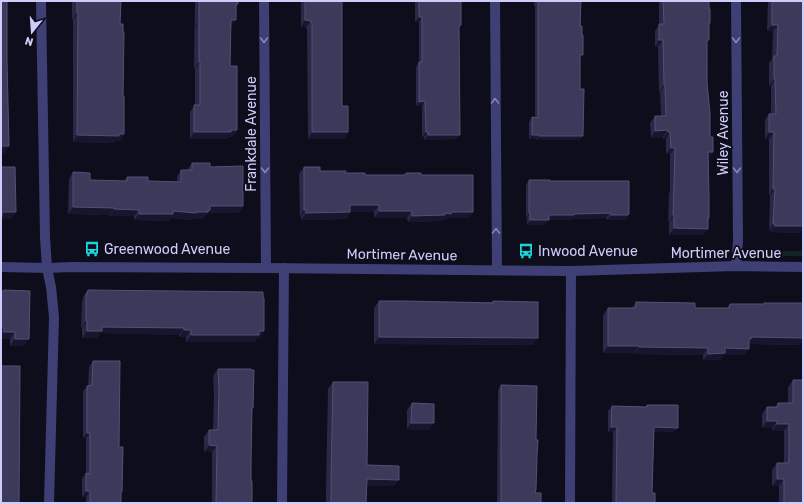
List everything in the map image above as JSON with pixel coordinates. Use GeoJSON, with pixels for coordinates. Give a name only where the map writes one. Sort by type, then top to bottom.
{"type":"FeatureCollection","features":[{"type":"Feature","properties":{"kind":"street"},"geometry":{"type":"LineString","coordinates":[[41,1],[44,230],[47,268],[51,287],[54,316],[49,503]]}},
{"type":"Feature","properties":{"kind":"street","name":"Frankdale Avenue"},"geometry":{"type":"LineString","coordinates":[[264,1],[266,268]]}},
{"type":"Feature","properties":{"kind":"street"},"geometry":{"type":"LineString","coordinates":[[494,1],[497,270]]}},
{"type":"Feature","properties":{"kind":"street","name":"Wiley Avenue"},"geometry":{"type":"LineString","coordinates":[[736,1],[738,234],[736,266]]}},
{"type":"Feature","properties":{"kind":"street","name":"Mortimer Avenue"},"geometry":{"type":"LineString","coordinates":[[1,267],[571,271],[736,266],[803,267]]}},
{"type":"Feature","properties":{"kind":"street"},"geometry":{"type":"LineString","coordinates":[[282,503],[284,268]]}},
{"type":"Feature","properties":{"kind":"street"},"geometry":{"type":"LineString","coordinates":[[570,503],[571,271]]}},
{"type":"Feature","properties":{"kind":"green space"},"geometry":{"type":"Polygon","coordinates":[[[762,251],[803,251],[803,256],[767,256],[759,253],[762,251]]]}},
{"type":"Feature","properties":{"kind":"building"},"geometry":{"type":"Polygon","coordinates":[[[1,1],[7,1],[9,146],[1,146],[1,1]]]}},
{"type":"Feature","properties":{"kind":"building"},"geometry":{"type":"Polygon","coordinates":[[[77,1],[121,1],[120,24],[123,24],[124,32],[124,134],[119,134],[119,136],[77,135],[77,1]]]}},
{"type":"Feature","properties":{"kind":"building"},"geometry":{"type":"Polygon","coordinates":[[[199,1],[238,1],[238,4],[236,4],[236,20],[231,20],[230,66],[237,66],[237,130],[231,130],[231,132],[194,132],[194,105],[200,105],[199,1]]]}},
{"type":"Feature","properties":{"kind":"building"},"geometry":{"type":"Polygon","coordinates":[[[305,1],[342,1],[342,106],[348,106],[348,132],[312,132],[312,23],[311,21],[305,20],[305,1]]]}},
{"type":"Feature","properties":{"kind":"building"},"geometry":{"type":"Polygon","coordinates":[[[419,1],[461,1],[461,25],[459,26],[460,135],[428,135],[428,132],[426,132],[425,101],[419,102],[419,62],[422,62],[422,17],[419,17],[419,1]]]}},
{"type":"Feature","properties":{"kind":"building"},"geometry":{"type":"Polygon","coordinates":[[[538,1],[581,1],[580,26],[582,26],[583,35],[583,55],[580,55],[580,89],[584,89],[583,136],[532,135],[532,117],[538,118],[538,1]]]}},
{"type":"Feature","properties":{"kind":"building"},"geometry":{"type":"Polygon","coordinates":[[[663,1],[709,1],[710,23],[709,40],[707,40],[707,83],[710,113],[710,137],[713,137],[713,152],[708,152],[708,229],[674,228],[675,148],[671,148],[670,132],[668,132],[668,130],[655,131],[655,116],[666,116],[663,40],[659,40],[659,24],[664,24],[663,1]]]}},
{"type":"Feature","properties":{"kind":"building"},"geometry":{"type":"Polygon","coordinates":[[[772,1],[803,1],[803,226],[775,226],[775,224],[773,224],[775,189],[773,189],[774,132],[769,132],[769,114],[776,114],[774,56],[777,56],[778,25],[772,25],[772,1]]]}},
{"type":"Feature","properties":{"kind":"building"},"geometry":{"type":"Polygon","coordinates":[[[192,163],[210,163],[210,167],[243,166],[243,206],[210,206],[210,210],[208,210],[208,212],[196,213],[173,211],[173,214],[139,214],[139,210],[73,207],[73,172],[90,173],[90,180],[127,181],[127,177],[148,177],[148,181],[181,182],[181,170],[192,170],[192,163]]]}},
{"type":"Feature","properties":{"kind":"building"},"geometry":{"type":"Polygon","coordinates":[[[1,167],[15,167],[16,212],[2,212],[2,217],[1,217],[1,167]]]}},
{"type":"Feature","properties":{"kind":"building"},"geometry":{"type":"Polygon","coordinates":[[[304,167],[320,167],[320,171],[346,171],[345,173],[365,173],[365,175],[405,175],[406,173],[421,173],[421,175],[473,175],[473,212],[452,212],[451,214],[445,213],[445,215],[412,216],[412,211],[379,211],[379,205],[350,205],[350,212],[306,213],[306,210],[304,210],[304,167]]]}},
{"type":"Feature","properties":{"kind":"building"},"geometry":{"type":"Polygon","coordinates":[[[529,180],[629,181],[629,214],[611,215],[610,213],[549,215],[549,220],[530,220],[529,180]]]}},
{"type":"Feature","properties":{"kind":"building"},"geometry":{"type":"Polygon","coordinates":[[[88,290],[263,292],[264,331],[259,331],[259,335],[191,335],[191,330],[184,330],[184,328],[102,327],[102,331],[87,331],[86,294],[88,290]]]}},
{"type":"Feature","properties":{"kind":"building"},"geometry":{"type":"Polygon","coordinates":[[[1,291],[30,291],[29,339],[15,339],[15,332],[4,332],[4,328],[1,328],[1,291]]]}},
{"type":"Feature","properties":{"kind":"building"},"geometry":{"type":"Polygon","coordinates":[[[379,301],[493,303],[493,301],[538,302],[538,338],[379,337],[379,301]]]}},
{"type":"Feature","properties":{"kind":"building"},"geometry":{"type":"Polygon","coordinates":[[[636,302],[695,303],[695,308],[729,308],[730,304],[803,303],[803,338],[751,337],[751,339],[749,339],[749,349],[725,348],[725,353],[708,354],[708,348],[608,346],[608,308],[635,308],[636,302]]]}},
{"type":"Feature","properties":{"kind":"building"},"geometry":{"type":"Polygon","coordinates":[[[93,361],[120,361],[119,447],[123,447],[121,503],[90,503],[90,491],[86,491],[86,473],[90,474],[90,433],[87,433],[87,386],[92,385],[93,361]]]}},
{"type":"Feature","properties":{"kind":"building"},"geometry":{"type":"Polygon","coordinates":[[[1,366],[20,366],[19,503],[1,503],[1,366]]]}},
{"type":"Feature","properties":{"kind":"building"},"geometry":{"type":"Polygon","coordinates":[[[218,369],[254,370],[251,461],[252,503],[216,503],[217,446],[209,445],[209,430],[218,430],[218,369]]]}},
{"type":"Feature","properties":{"kind":"building"},"geometry":{"type":"Polygon","coordinates":[[[793,380],[803,380],[803,503],[784,503],[784,479],[777,479],[777,463],[789,463],[789,424],[777,424],[777,421],[767,421],[767,407],[778,407],[778,403],[793,403],[793,380]]]}},
{"type":"Feature","properties":{"kind":"building"},"geometry":{"type":"Polygon","coordinates":[[[333,382],[368,382],[367,465],[399,466],[399,480],[367,479],[366,503],[331,503],[333,382]]]}},
{"type":"Feature","properties":{"kind":"building"},"geometry":{"type":"Polygon","coordinates":[[[501,385],[537,386],[536,440],[538,440],[535,493],[541,493],[541,503],[501,503],[501,385]]]}},
{"type":"Feature","properties":{"kind":"building"},"geometry":{"type":"Polygon","coordinates":[[[412,403],[434,404],[434,423],[411,423],[412,403]]]}},
{"type":"Feature","properties":{"kind":"building"},"geometry":{"type":"Polygon","coordinates":[[[647,405],[678,405],[678,428],[654,427],[652,493],[655,493],[655,503],[616,503],[617,427],[611,427],[612,406],[647,407],[647,405]]]}},
{"type":"Feature","properties":{"kind":"place","name":"Greenwood Avenue"},"geometry":{"type":"Point","coordinates":[92,249]}},
{"type":"Feature","properties":{"kind":"place","name":"Inwood Avenue"},"geometry":{"type":"Point","coordinates":[526,251]}}]}
